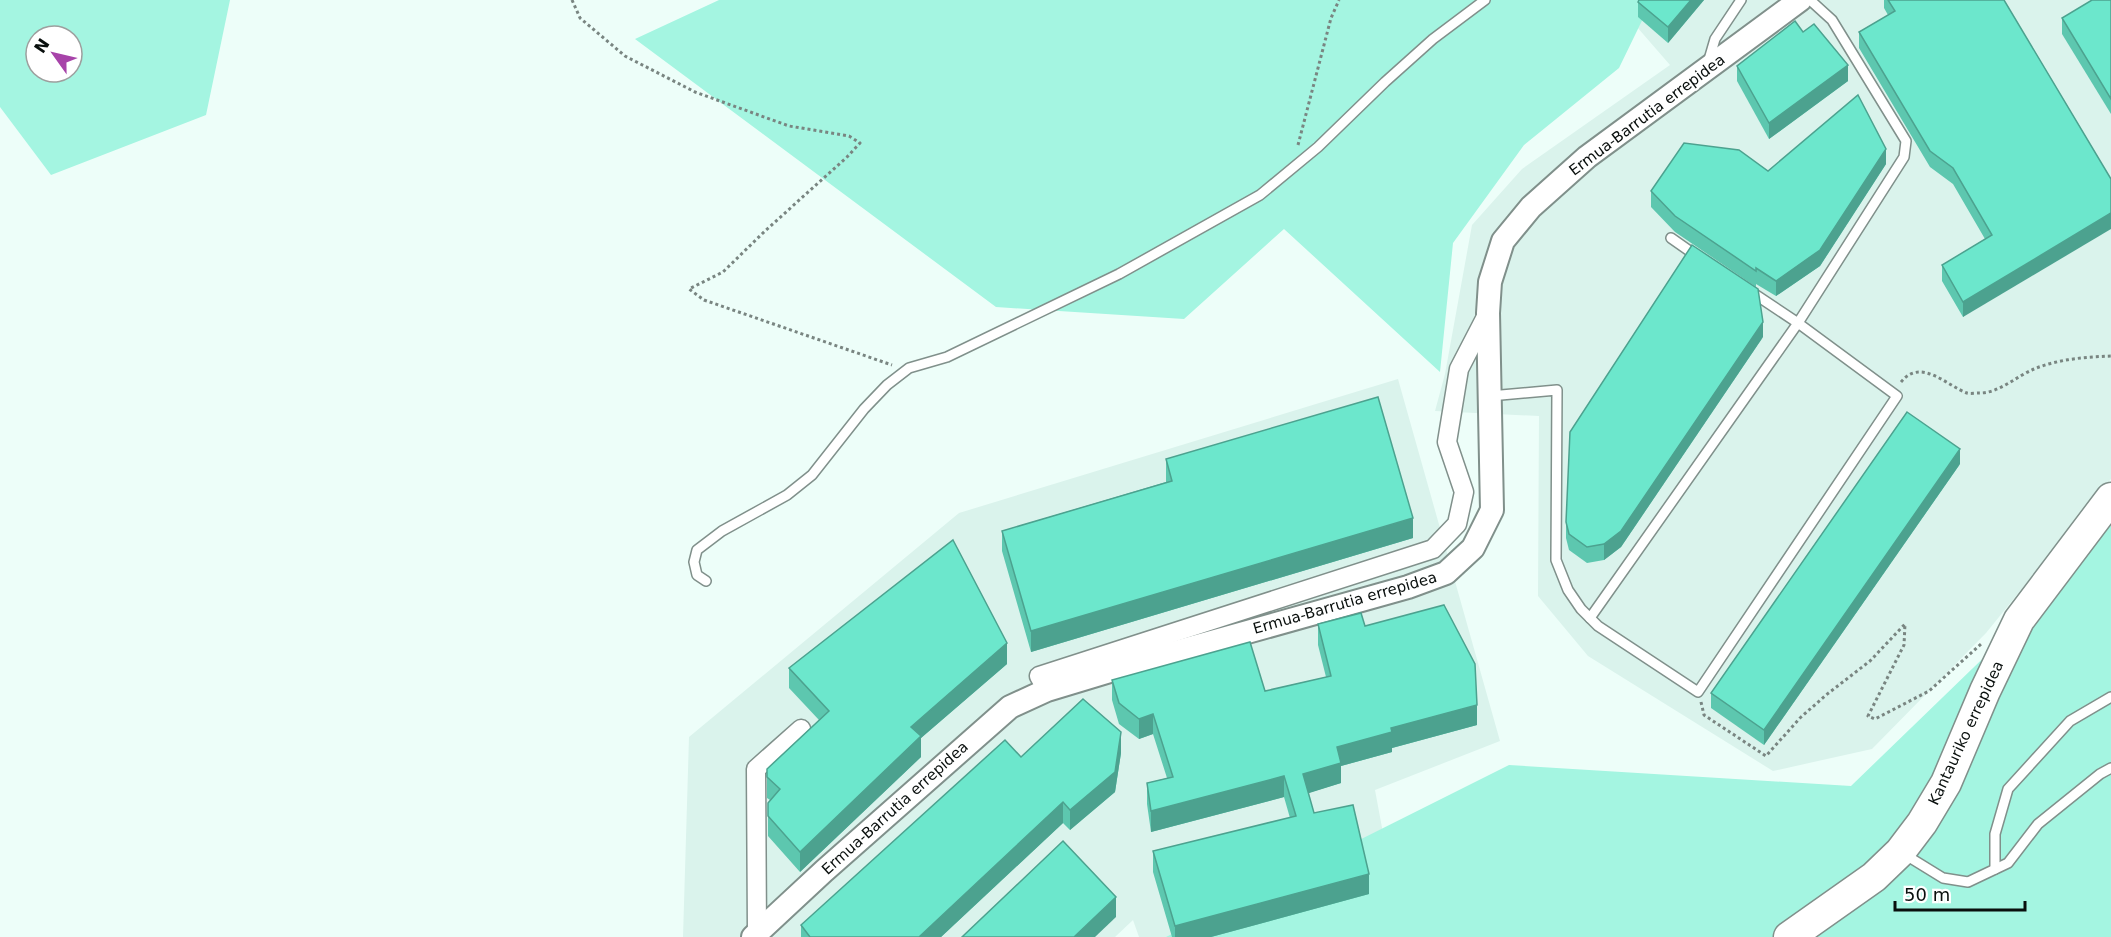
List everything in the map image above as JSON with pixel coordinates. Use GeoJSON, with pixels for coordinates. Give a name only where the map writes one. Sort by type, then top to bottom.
{"type":"FeatureCollection","features":[{"type":"Feature","properties":{"kind":"highway","name":"Kantauriko errepidea"},"geometry":{"type":"LineString","coordinates":[[1789,937],[1874,877],[1900,852],[1922,823],[1946,783],[1985,691],[2019,620],[2111,498]]}},
{"type":"Feature","properties":{"kind":"street","name":"Ermua-Barrutia errepidea"},"geometry":{"type":"LineString","coordinates":[[755,935],[1010,707],[1047,690],[1408,587],[1446,573],[1473,548],[1492,510],[1488,313],[1490,282],[1503,241],[1531,207],[1587,157],[1800,0]]}},
{"type":"Feature","properties":{"kind":"street"},"geometry":{"type":"LineString","coordinates":[[1047,690],[1039,676],[1433,549],[1457,524],[1464,492],[1447,442],[1459,369],[1488,313]]}},
{"type":"Feature","properties":{"kind":"street"},"geometry":{"type":"LineString","coordinates":[[755,935],[756,769],[801,729]]}},
{"type":"Feature","properties":{"kind":"lane"},"geometry":{"type":"LineString","coordinates":[[706,581],[697,575],[694,562],[698,550],[722,531],[787,495],[812,475],[864,409],[887,385],[909,368],[947,357],[1119,274],[1242,207],[1318,147],[1433,39],[1485,0]]}},
{"type":"Feature","properties":{"kind":"lane"},"geometry":{"type":"LineString","coordinates":[[1706,71],[1715,39],[1741,0]]}},
{"type":"Feature","properties":{"kind":"lane"},"geometry":{"type":"LineString","coordinates":[[1590,618],[1798,323],[1904,157],[1906,141],[1832,20],[1810,0]]}},
{"type":"Feature","properties":{"kind":"lane"},"geometry":{"type":"LineString","coordinates":[[1671,238],[1710,264]]}},
{"type":"Feature","properties":{"kind":"lane"},"geometry":{"type":"LineString","coordinates":[[1489,396],[1557,390],[1556,560],[1568,590],[1598,626],[1698,692],[1897,396],[1798,323],[1739,284]]}},
{"type":"Feature","properties":{"kind":"lane"},"geometry":{"type":"LineString","coordinates":[[1995,869],[1995,834],[2008,789],[2070,721],[2111,697]]}},
{"type":"Feature","properties":{"kind":"lane"},"geometry":{"type":"LineString","coordinates":[[1900,852],[1942,878],[1968,882],[2008,863],[2038,824],[2100,774],[2111,768]]}},
{"type":"Feature","properties":{"kind":"path"},"geometry":{"type":"LineString","coordinates":[[572,0],[580,18],[625,57],[695,93],[789,126],[849,136],[860,143],[847,158],[723,272],[689,289],[704,300],[883,363],[909,368]]}},
{"type":"Feature","properties":{"kind":"path"},"geometry":{"type":"LineString","coordinates":[[1292,169],[1331,18],[1339,0]]}},
{"type":"Feature","properties":{"kind":"path"},"geometry":{"type":"LineString","coordinates":[[1893,393],[1905,377],[1919,372],[1935,375],[1967,393],[1987,393],[2033,369],[2055,362],[2111,356]]}},
{"type":"Feature","properties":{"kind":"path"},"geometry":{"type":"LineString","coordinates":[[1698,692],[1704,715],[1766,756],[1800,718],[1870,661],[1905,624],[1904,645],[1868,716],[1875,718],[1929,691],[1986,641]]}},
{"type":"Feature","properties":{"kind":"shaded area"},"geometry":{"type":"Polygon","coordinates":[[[1641,0],[2111,0],[2111,479],[1986,633],[1872,749],[1773,771],[1588,656],[1538,596],[1539,416],[1435,411],[1445,374],[1472,225],[1522,169],[1670,65],[1630,19],[1641,0]]]}},
{"type":"Feature","properties":{"kind":"shaded area"},"geometry":{"type":"Polygon","coordinates":[[[1398,379],[1500,741],[1375,790],[1396,903],[1272,937],[1139,937],[1133,920],[1115,937],[683,937],[689,737],[959,513],[1398,379]]]}},
{"type":"Feature","properties":{"kind":"green space"},"geometry":{"type":"Polygon","coordinates":[[[0,0],[230,0],[206,115],[51,175],[0,107],[0,0]]]}},
{"type":"Feature","properties":{"kind":"green space"},"geometry":{"type":"Polygon","coordinates":[[[719,0],[1652,0],[1619,68],[1524,145],[1453,243],[1440,372],[1284,229],[1184,319],[996,307],[635,39],[719,0]]]}},
{"type":"Feature","properties":{"kind":"green space"},"geometry":{"type":"Polygon","coordinates":[[[2111,525],[2111,937],[1166,937],[1509,765],[1851,786],[2062,582],[2111,525]]]}},
{"type":"Feature","properties":{"kind":"building"},"geometry":{"type":"Polygon","coordinates":[[[1639,0],[1691,0],[1668,27],[1638,2],[1639,0]]]}},
{"type":"Feature","properties":{"kind":"building"},"geometry":{"type":"Polygon","coordinates":[[[1888,0],[2004,0],[2111,179],[2111,213],[1963,302],[1942,265],[1992,235],[1953,168],[1930,151],[1859,32],[1895,11],[1888,0]]]}},
{"type":"Feature","properties":{"kind":"building"},"geometry":{"type":"Polygon","coordinates":[[[2092,0],[2111,0],[2111,99],[2062,18],[2092,0]]]}},
{"type":"Feature","properties":{"kind":"building"},"geometry":{"type":"Polygon","coordinates":[[[1795,21],[1803,32],[1814,24],[1848,65],[1769,123],[1737,66],[1795,21]]]}},
{"type":"Feature","properties":{"kind":"building"},"geometry":{"type":"Polygon","coordinates":[[[1858,95],[1886,149],[1820,250],[1776,281],[1756,268],[1756,271],[1675,216],[1651,191],[1684,143],[1739,150],[1768,171],[1858,95]]]}},
{"type":"Feature","properties":{"kind":"building"},"geometry":{"type":"Polygon","coordinates":[[[1692,245],[1758,289],[1763,322],[1621,531],[1604,544],[1587,547],[1569,534],[1566,522],[1570,432],[1692,245]]]}},
{"type":"Feature","properties":{"kind":"building"},"geometry":{"type":"Polygon","coordinates":[[[1378,397],[1413,518],[1031,631],[1002,531],[1172,481],[1166,459],[1378,397]]]}},
{"type":"Feature","properties":{"kind":"building"},"geometry":{"type":"Polygon","coordinates":[[[1907,412],[1960,449],[1764,730],[1711,693],[1907,412]]]}},
{"type":"Feature","properties":{"kind":"building"},"geometry":{"type":"Polygon","coordinates":[[[953,540],[1007,643],[911,727],[921,736],[800,852],[768,816],[768,803],[780,789],[767,777],[767,769],[829,711],[789,668],[953,540]]]}},
{"type":"Feature","properties":{"kind":"building"},"geometry":{"type":"Polygon","coordinates":[[[1444,605],[1475,664],[1477,705],[1391,728],[1392,732],[1337,747],[1341,763],[1303,774],[1314,813],[1353,805],[1369,874],[1175,926],[1153,851],[1296,816],[1284,776],[1151,811],[1147,783],[1173,777],[1153,714],[1139,719],[1119,703],[1112,680],[1250,642],[1265,691],[1331,676],[1318,624],[1361,613],[1365,626],[1444,605]]]}},
{"type":"Feature","properties":{"kind":"building"},"geometry":{"type":"Polygon","coordinates":[[[1083,699],[1121,732],[1115,772],[1070,810],[1063,802],[919,937],[810,937],[801,925],[1005,740],[1021,757],[1083,699]]]}},
{"type":"Feature","properties":{"kind":"building"},"geometry":{"type":"Polygon","coordinates":[[[1063,841],[1116,897],[1074,937],[962,937],[1063,841]]]}}]}
